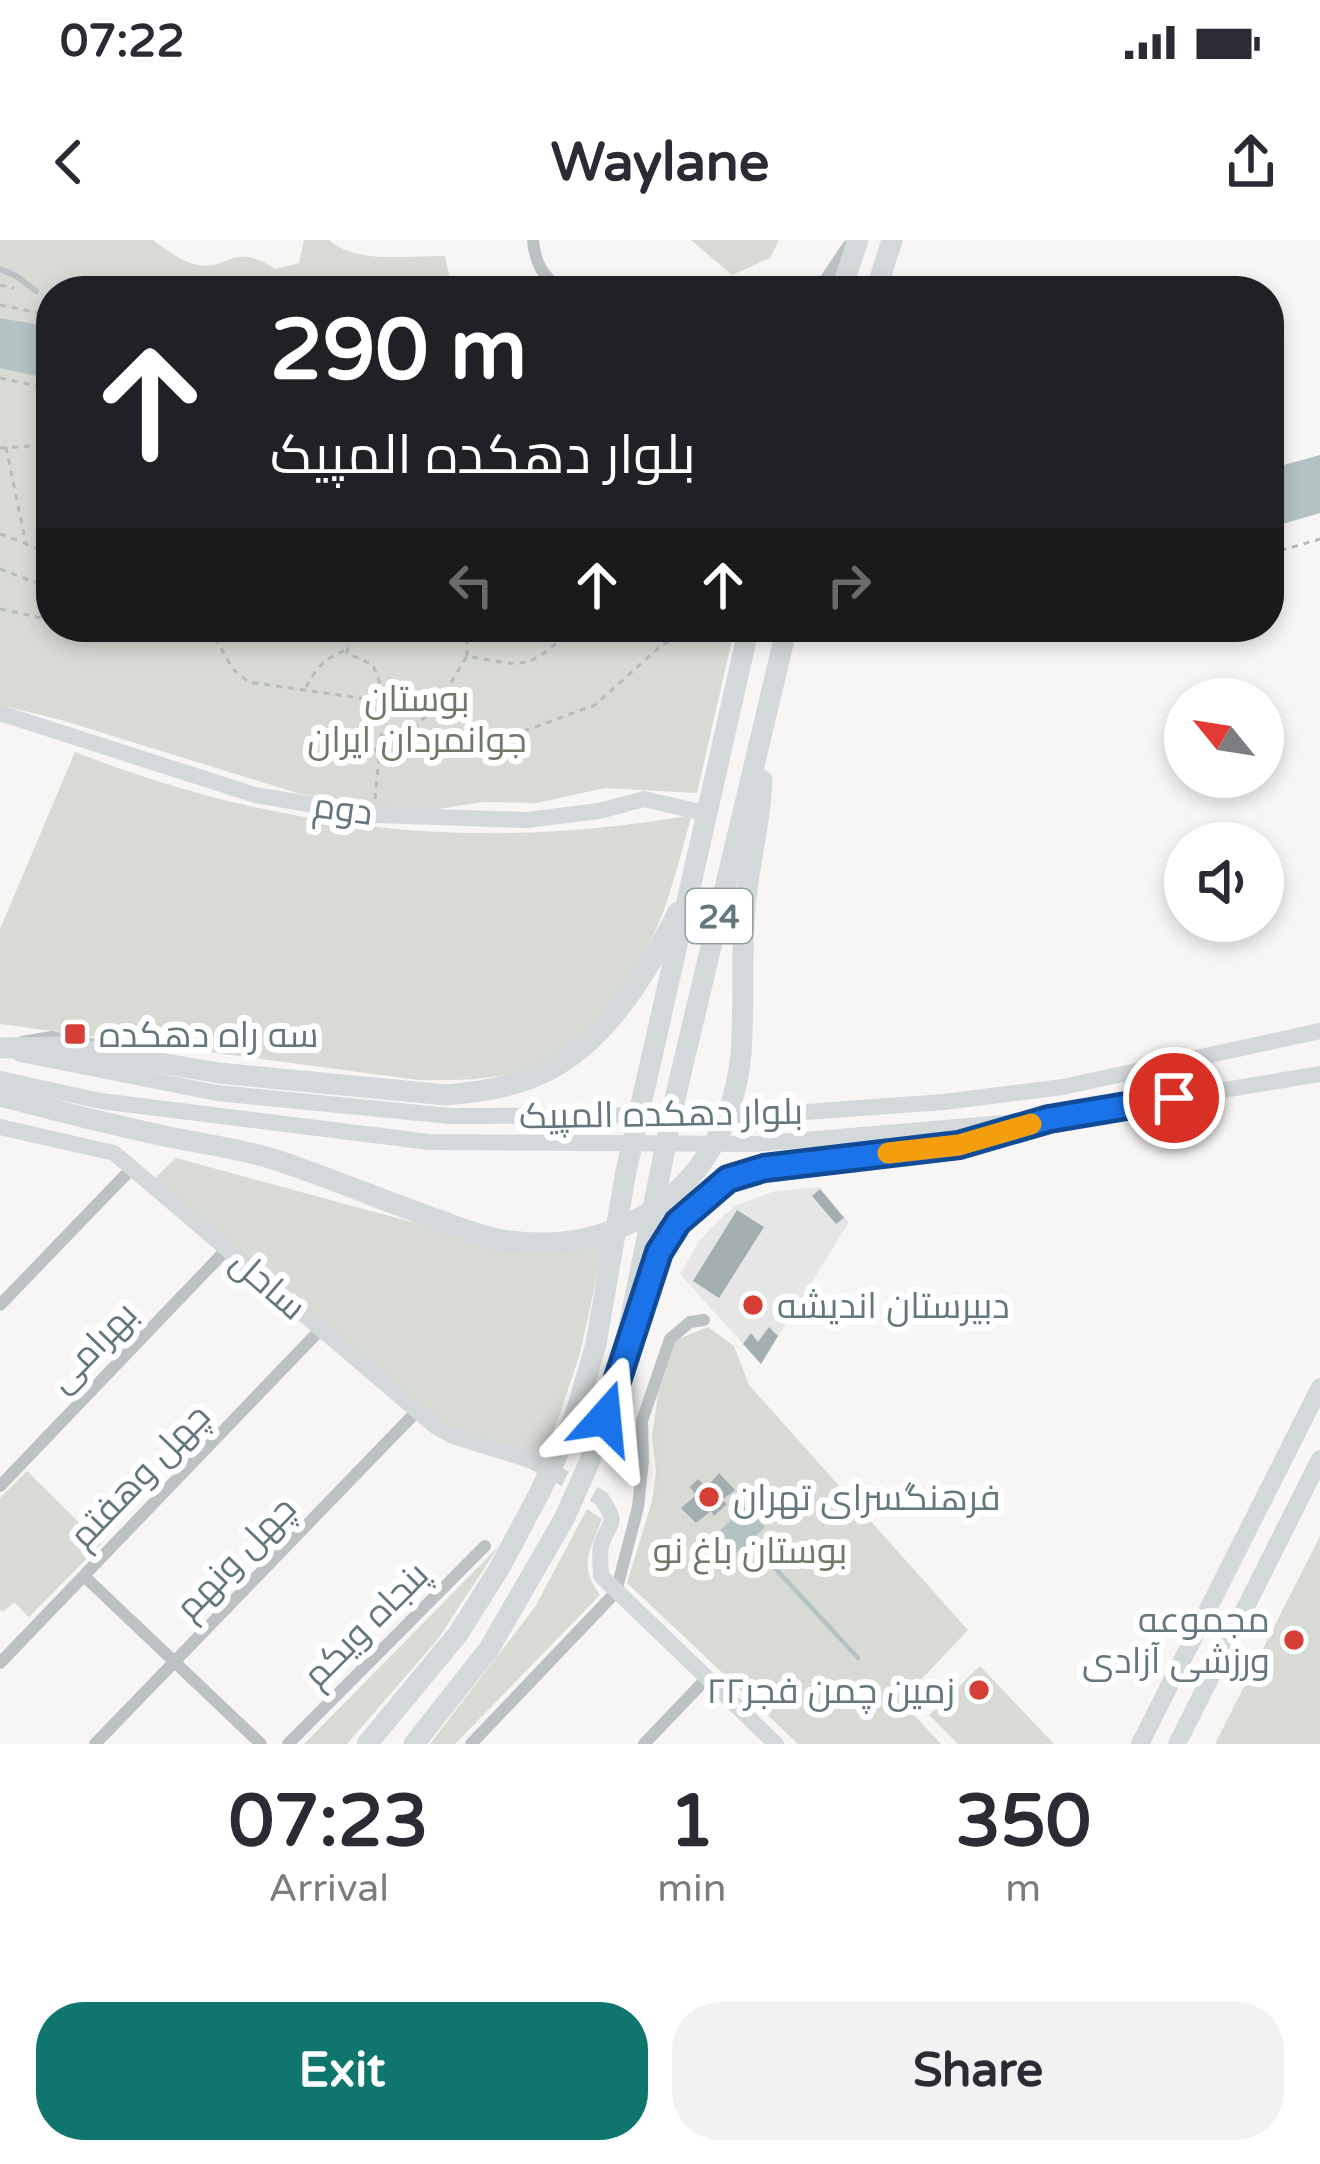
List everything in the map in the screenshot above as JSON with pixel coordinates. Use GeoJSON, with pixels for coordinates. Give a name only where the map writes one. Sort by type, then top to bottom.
{"type":"FeatureCollection","features":[{"type":"Feature","properties":{"kind":"highway"},"geometry":{"type":"LineString","coordinates":[[845,276],[855,240]]}},
{"type":"Feature","properties":{"kind":"highway"},"geometry":{"type":"LineString","coordinates":[[881,276],[892,240]]}},
{"type":"Feature","properties":{"kind":"highway","name":"24"},"geometry":{"type":"LineString","coordinates":[[367,1744],[458,1634],[479,1601],[540,1492],[575,1416],[596,1344],[626,1172],[746,642]]}},
{"type":"Feature","properties":{"kind":"highway","name":"24"},"geometry":{"type":"LineString","coordinates":[[414,1744],[489,1649],[590,1463],[620,1372],[676,1094],[785,642]]}},
{"type":"Feature","properties":{"kind":"highway"},"geometry":{"type":"LineString","coordinates":[[0,1096],[261,1155],[503,1240],[577,1242],[635,1223],[696,1172],[716,1143],[728,1112],[740,1055],[746,898],[761,809],[763,737]]}},
{"type":"Feature","properties":{"kind":"highway"},"geometry":{"type":"LineString","coordinates":[[0,1048],[66,1048],[219,1072],[446,1095],[514,1084],[576,1052],[614,1014],[658,952],[692,885]]}},
{"type":"Feature","properties":{"kind":"highway"},"geometry":{"type":"LineString","coordinates":[[620,1372],[659,1252],[678,1222],[728,1179],[764,1168],[959,1145],[1049,1119]]}},
{"type":"Feature","properties":{"kind":"main road","name":"دوم"},"geometry":{"type":"LineString","coordinates":[[0,713],[255,795],[374,814],[527,820],[599,811],[644,799],[696,811]]}},
{"type":"Feature","properties":{"kind":"main road","name":"بلوار دهکده المپیک"},"geometry":{"type":"LineString","coordinates":[[0,1048],[217,1094],[449,1116],[763,1115],[944,1102],[1063,1087],[1320,1031]]}},
{"type":"Feature","properties":{"kind":"main road","name":"بلوار دهکده المپیک"},"geometry":{"type":"LineString","coordinates":[[0,1079],[101,1101],[430,1142],[756,1144],[1049,1119],[1320,1074]]}},
{"type":"Feature","properties":{"kind":"main road","name":"ساحل"},"geometry":{"type":"LineString","coordinates":[[0,1127],[114,1154],[417,1411],[453,1436],[530,1460]]}},
{"type":"Feature","properties":{"kind":"main road"},"geometry":{"type":"LineString","coordinates":[[1140,1744],[1320,1387]]}},
{"type":"Feature","properties":{"kind":"main road"},"geometry":{"type":"LineString","coordinates":[[1177,1744],[1320,1459]]}},
{"type":"Feature","properties":{"kind":"main road"},"geometry":{"type":"LineString","coordinates":[[602,1498],[612,1527],[602,1544],[602,1576],[776,1744]]}},
{"type":"Feature","properties":{"kind":"street"},"geometry":{"type":"LineString","coordinates":[[533,240],[544,276]]}},
{"type":"Feature","properties":{"kind":"street"},"geometry":{"type":"LineString","coordinates":[[829,276],[855,240]]}},
{"type":"Feature","properties":{"kind":"street"},"geometry":{"type":"LineString","coordinates":[[0,1305],[133,1167]]}},
{"type":"Feature","properties":{"kind":"street","name":"بهرامی"},"geometry":{"type":"LineString","coordinates":[[0,1486],[228,1248]]}},
{"type":"Feature","properties":{"kind":"street"},"geometry":{"type":"LineString","coordinates":[[471,1744],[616,1592],[638,1507],[642,1421],[670,1339],[689,1322],[704,1320]]}},
{"type":"Feature","properties":{"kind":"street","name":"چهل وهفتم"},"geometry":{"type":"LineString","coordinates":[[0,1663],[321,1328]]}},
{"type":"Feature","properties":{"kind":"street","name":"چهل ونهم"},"geometry":{"type":"LineString","coordinates":[[95,1744],[417,1411]]}},
{"type":"Feature","properties":{"kind":"street","name":"پنجاه ویکم"},"geometry":{"type":"LineString","coordinates":[[288,1744],[485,1546]]}},
{"type":"Feature","properties":{"kind":"street"},"geometry":{"type":"LineString","coordinates":[[84,1576],[261,1744]]}},
{"type":"Feature","properties":{"kind":"street"},"geometry":{"type":"LineString","coordinates":[[644,1744],[707,1678]]}},
{"type":"Feature","properties":{"kind":"lane"},"geometry":{"type":"LineString","coordinates":[[0,269],[36,291]]}},
{"type":"Feature","properties":{"kind":"path"},"geometry":{"type":"LineString","coordinates":[[0,305],[36,312]]}},
{"type":"Feature","properties":{"kind":"path"},"geometry":{"type":"LineString","coordinates":[[0,378],[36,386]]}},
{"type":"Feature","properties":{"kind":"path"},"geometry":{"type":"LineString","coordinates":[[26,544],[3,447],[36,446]]}},
{"type":"Feature","properties":{"kind":"path"},"geometry":{"type":"LineString","coordinates":[[0,534],[36,548]]}},
{"type":"Feature","properties":{"kind":"path"},"geometry":{"type":"LineString","coordinates":[[1284,550],[1320,539]]}},
{"type":"Feature","properties":{"kind":"path"},"geometry":{"type":"LineString","coordinates":[[0,569],[36,582]]}},
{"type":"Feature","properties":{"kind":"path"},"geometry":{"type":"LineString","coordinates":[[0,609],[36,617]]}},
{"type":"Feature","properties":{"kind":"path"},"geometry":{"type":"LineString","coordinates":[[217,642],[233,669],[248,682],[387,702],[373,665],[347,653],[348,642]]}},
{"type":"Feature","properties":{"kind":"path"},"geometry":{"type":"LineString","coordinates":[[374,814],[379,754],[365,736],[408,734],[438,704],[467,656],[467,642]]}},
{"type":"Feature","properties":{"kind":"path"},"geometry":{"type":"LineString","coordinates":[[467,656],[518,665],[543,656],[556,642]]}},
{"type":"Feature","properties":{"kind":"path"},"geometry":{"type":"LineString","coordinates":[[379,754],[417,756],[490,745],[595,705],[669,642]]}},
{"type":"Feature","properties":{"kind":"path"},"geometry":{"type":"LineString","coordinates":[[304,690],[317,667],[347,650]]}},
{"type":"Feature","properties":{"kind":"shaded area"},"geometry":{"type":"Polygon","coordinates":[[[0,318],[36,324],[36,376],[0,368],[0,318]]]}},
{"type":"Feature","properties":{"kind":"shaded area"},"geometry":{"type":"Polygon","coordinates":[[[1320,455],[1320,513],[1284,524],[1284,465],[1320,455]]]}},
{"type":"Feature","properties":{"kind":"shaded area","name":"دبیرستان اندیشه"},"geometry":{"type":"Polygon","coordinates":[[[819,1187],[849,1222],[761,1364],[680,1274],[700,1240],[737,1205],[775,1191],[819,1187]]]}},
{"type":"Feature","properties":{"kind":"shaded area"},"geometry":{"type":"Polygon","coordinates":[[[746,1506],[765,1527],[734,1554],[716,1534],[746,1506]]]}},
{"type":"Feature","properties":{"kind":"green space","name":"بوستان جوانمردان ایران"},"geometry":{"type":"Polygon","coordinates":[[[0,240],[153,240],[198,265],[249,257],[275,269],[299,263],[304,240],[329,240],[369,256],[445,256],[449,276],[36,276],[36,642],[732,642],[697,793],[605,788],[537,803],[482,802],[420,812],[368,808],[297,793],[0,705],[0,240]]]}},
{"type":"Feature","properties":{"kind":"green space"},"geometry":{"type":"Polygon","coordinates":[[[691,240],[779,240],[770,258],[732,275],[691,240]]]}},
{"type":"Feature","properties":{"kind":"green space"},"geometry":{"type":"Polygon","coordinates":[[[75,752],[226,801],[379,827],[533,832],[692,815],[658,925],[634,971],[583,1036],[546,1063],[515,1073],[418,1080],[0,1024],[0,929],[75,752]]]}},
{"type":"Feature","properties":{"kind":"green space"},"geometry":{"type":"Polygon","coordinates":[[[176,1158],[518,1251],[569,1252],[604,1244],[580,1354],[545,1457],[441,1424],[155,1178],[176,1158]]]}},
{"type":"Feature","properties":{"kind":"green space","name":"بوستان باغ نو"},"geometry":{"type":"Polygon","coordinates":[[[708,1327],[734,1346],[749,1385],[968,1630],[901,1701],[941,1744],[798,1744],[627,1583],[652,1501],[656,1472],[652,1436],[658,1394],[676,1340],[708,1327]]]}},
{"type":"Feature","properties":{"kind":"green space"},"geometry":{"type":"Polygon","coordinates":[[[27,1471],[101,1544],[29,1617],[14,1602],[3,1612],[0,1609],[0,1498],[27,1471]]]}},
{"type":"Feature","properties":{"kind":"green space"},"geometry":{"type":"Polygon","coordinates":[[[587,1509],[602,1519],[588,1566],[600,1595],[455,1744],[430,1744],[535,1607],[587,1509]]]}},
{"type":"Feature","properties":{"kind":"green space","name":"مجموعه ورزشی آزادی"},"geometry":{"type":"Polygon","coordinates":[[[1320,1536],[1320,1744],[1215,1744],[1320,1536]]]}},
{"type":"Feature","properties":{"kind":"green space"},"geometry":{"type":"Polygon","coordinates":[[[499,1546],[438,1639],[347,1744],[304,1744],[499,1546]]]}},
{"type":"Feature","properties":{"kind":"green space","name":"زمین چمن فجر۲۲"},"geometry":{"type":"Polygon","coordinates":[[[980,1666],[1054,1744],[958,1744],[929,1715],[980,1666]]]}},
{"type":"Feature","properties":{"kind":"building"},"geometry":{"type":"Polygon","coordinates":[[[820,1189],[844,1218],[836,1224],[812,1196],[820,1189]]]}},
{"type":"Feature","properties":{"kind":"building"},"geometry":{"type":"Polygon","coordinates":[[[737,1210],[764,1227],[719,1298],[693,1281],[737,1210]]]}},
{"type":"Feature","properties":{"kind":"building"},"geometry":{"type":"Polygon","coordinates":[[[769,1327],[778,1336],[761,1364],[743,1344],[751,1333],[758,1342],[769,1327]]]}},
{"type":"Feature","properties":{"kind":"building","name":"فرهنگسرای تهران"},"geometry":{"type":"Polygon","coordinates":[[[719,1473],[735,1490],[722,1500],[727,1504],[714,1516],[711,1511],[696,1523],[681,1508],[696,1495],[690,1487],[698,1479],[707,1487],[719,1473]]]}},
{"type":"Feature","properties":{"kind":"waterway"},"geometry":{"type":"LineString","coordinates":[[751,1542],[858,1658]]}},
{"type":"Feature","properties":{"kind":"tunnel"},"geometry":{"type":"LineString","coordinates":[[530,1460],[601,1498]]}},
{"type":"Feature","properties":{"kind":"slow traffic"},"geometry":{"type":"LineString","coordinates":[[888,1153],[959,1145],[1031,1124]]}},
{"type":"Feature","properties":{"kind":"place","name":"سه راه دهکده"},"geometry":{"type":"Point","coordinates":[75,1034]}},
{"type":"Feature","properties":{"kind":"place","name":"دبیرستان اندیشه"},"geometry":{"type":"Point","coordinates":[753,1305]}},
{"type":"Feature","properties":{"kind":"place","name":"فرهنگسرای تهران"},"geometry":{"type":"Point","coordinates":[709,1497]}},
{"type":"Feature","properties":{"kind":"place","name":"مجموعه ورزشی آزادی"},"geometry":{"type":"Point","coordinates":[1294,1640]}},
{"type":"Feature","properties":{"kind":"place","name":"زمین چمن فجر۲۲"},"geometry":{"type":"Point","coordinates":[979,1690]}},
{"type":"Feature","properties":{"kind":"route"},"geometry":{"type":"LineString","coordinates":[[605,1418],[659,1252],[678,1222],[728,1179],[764,1168],[959,1145],[1049,1119],[1174,1098]]}}]}
